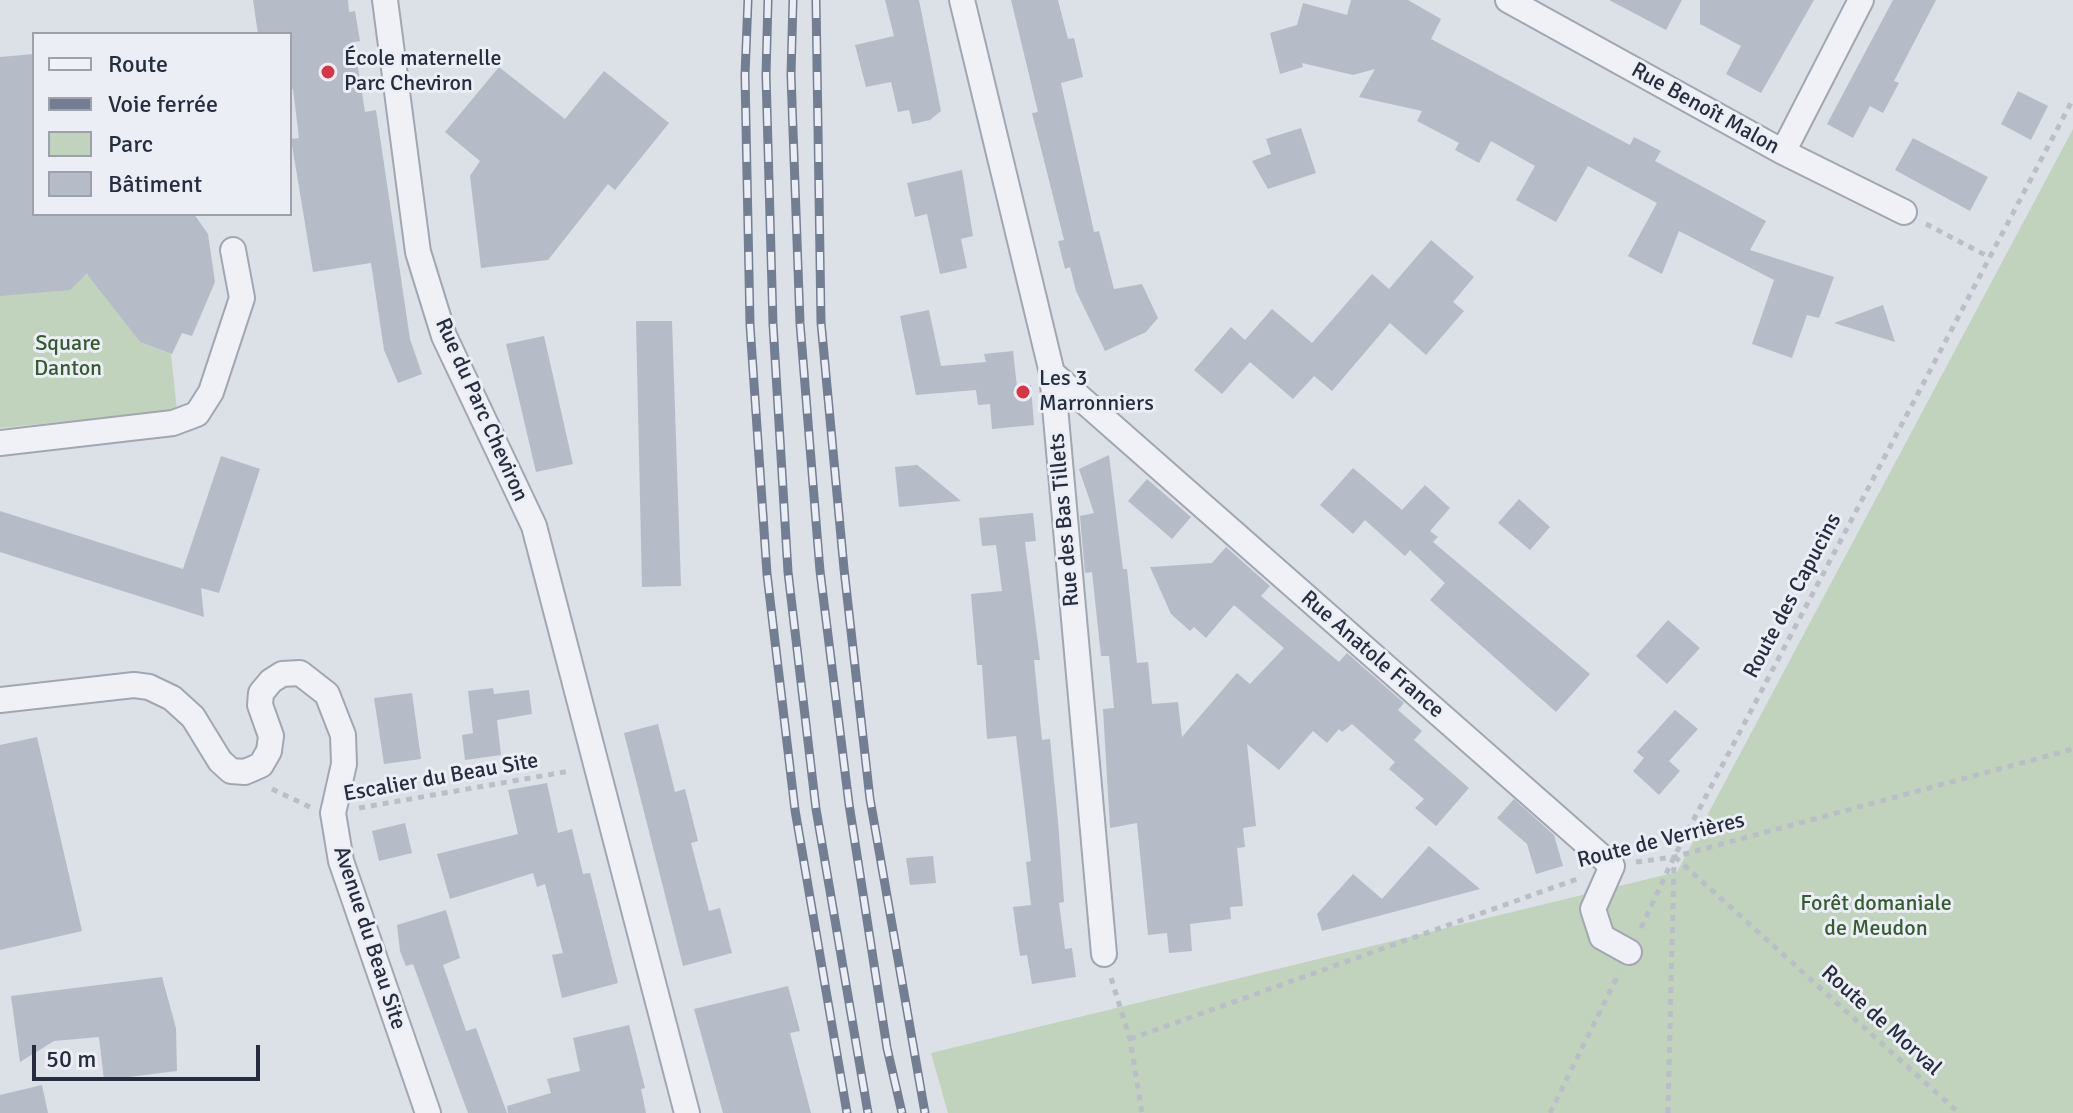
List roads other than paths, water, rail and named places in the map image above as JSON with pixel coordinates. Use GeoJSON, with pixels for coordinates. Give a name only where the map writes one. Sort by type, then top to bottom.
{"type":"FeatureCollection","features":[{"type":"Feature","properties":{"kind":"street","name":"Rue du Parc Cheviron"},"geometry":{"type":"LineString","coordinates":[[385,0],[418,252],[444,336],[534,526],[687,1113]]}},
{"type":"Feature","properties":{"kind":"street","name":"Rue des Bas Tillets"},"geometry":{"type":"LineString","coordinates":[[962,0],[1052,373],[1104,954]]}},
{"type":"Feature","properties":{"kind":"street","name":"Rue Benoît Malon"},"geometry":{"type":"LineString","coordinates":[[1508,0],[1783,152],[1904,212]]}},
{"type":"Feature","properties":{"kind":"street"},"geometry":{"type":"LineString","coordinates":[[1783,152],[1861,0]]}},
{"type":"Feature","properties":{"kind":"street"},"geometry":{"type":"LineString","coordinates":[[0,443],[173,423],[197,414],[211,392],[242,298],[233,250]]}},
{"type":"Feature","properties":{"kind":"street","name":"Rue Anatole France"},"geometry":{"type":"LineString","coordinates":[[1052,373],[1612,866],[1593,909],[1602,937],[1629,952]]}},
{"type":"Feature","properties":{"kind":"street","name":"Avenue du Beau Site"},"geometry":{"type":"LineString","coordinates":[[0,700],[134,685],[149,687],[172,698],[193,717],[220,761],[231,771],[245,772],[261,765],[269,751],[271,736],[260,705],[261,693],[271,681],[282,674],[300,673],[327,694],[343,735],[344,764],[333,813],[341,861],[428,1113]]}},
{"type":"Feature","properties":{"kind":"railway"},"geometry":{"type":"LineString","coordinates":[[748,0],[745,75],[750,325],[767,574],[795,810],[847,1113]]}},
{"type":"Feature","properties":{"kind":"railway"},"geometry":{"type":"LineString","coordinates":[[768,0],[766,75],[773,324],[788,572],[816,809],[868,1113]]}},
{"type":"Feature","properties":{"kind":"railway"},"geometry":{"type":"LineString","coordinates":[[793,0],[791,75],[800,323],[820,571],[849,804],[887,1048],[902,1113]]}},
{"type":"Feature","properties":{"kind":"railway"},"geometry":{"type":"LineString","coordinates":[[816,0],[821,322],[844,569],[870,799],[925,1113]]}},
{"type":"Feature","properties":{"kind":"place","name":"École maternelle Parc Cheviron"},"geometry":{"type":"Point","coordinates":[328,72]}},
{"type":"Feature","properties":{"kind":"place","name":"Les 3 Marronniers"},"geometry":{"type":"Point","coordinates":[1023,392]}},
{"type":"Feature","properties":{"kind":"park label","name":"Square Danton"},"geometry":{"type":"Point","coordinates":[68,356]}},
{"type":"Feature","properties":{"kind":"park label","name":"Forêt domaniale de Meudon"},"geometry":{"type":"Point","coordinates":[1876,916]}}]}
